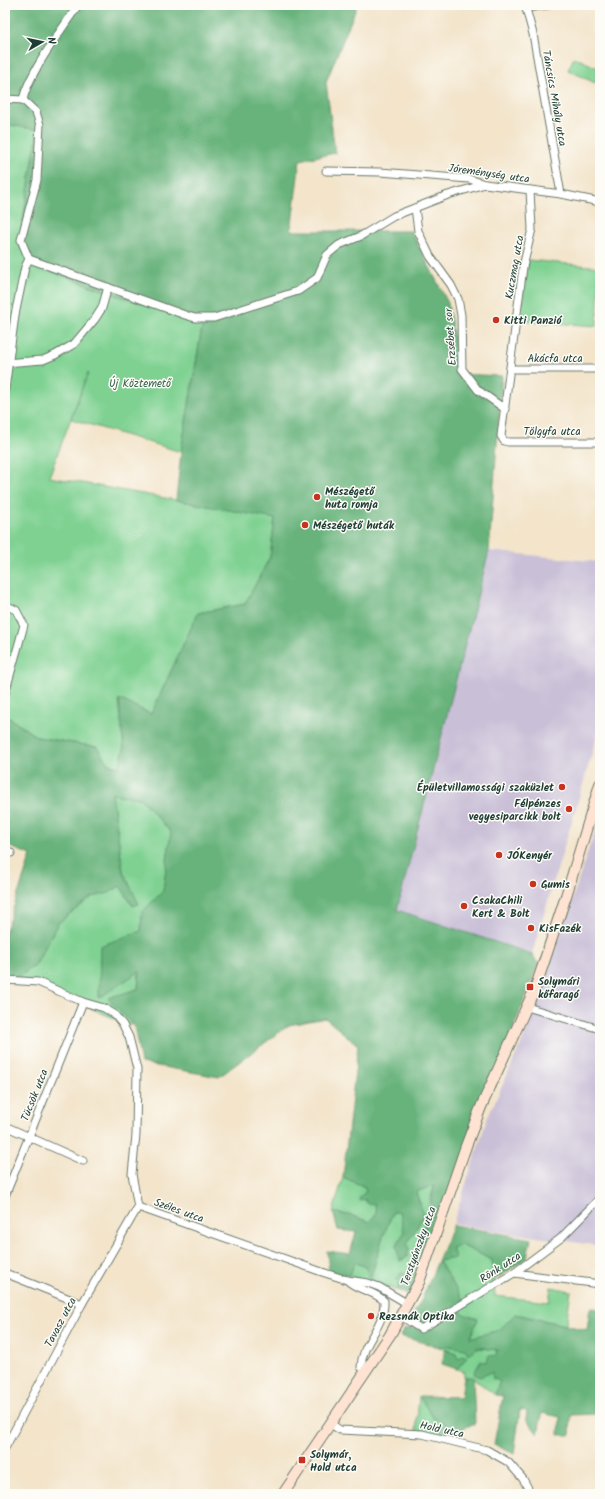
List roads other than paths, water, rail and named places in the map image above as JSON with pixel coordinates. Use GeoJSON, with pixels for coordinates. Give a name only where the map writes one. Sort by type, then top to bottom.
{"type":"FeatureCollection","features":[{"type":"Feature","properties":{"kind":"main road","name":"Terstyánszky utca"},"geometry":{"type":"LineString","coordinates":[[283,1494],[331,1424],[401,1316],[424,1270],[466,1146],[481,1107],[536,986],[600,784]]}},
{"type":"Feature","properties":{"kind":"street"},"geometry":{"type":"LineString","coordinates":[[23,100],[26,89],[54,41],[78,5]]}},
{"type":"Feature","properties":{"kind":"street"},"geometry":{"type":"LineString","coordinates":[[526,7],[549,5]]}},
{"type":"Feature","properties":{"kind":"street","name":"Táncsics Mihály utca"},"geometry":{"type":"LineString","coordinates":[[526,7],[533,34],[561,194]]}},
{"type":"Feature","properties":{"kind":"street"},"geometry":{"type":"LineString","coordinates":[[5,99],[23,100],[36,112],[40,125],[37,180],[22,235],[22,245],[29,259],[195,318],[214,318],[298,291],[317,278],[327,256],[339,245],[394,216],[485,184]]}},
{"type":"Feature","properties":{"kind":"street","name":"Jóreménység utca"},"geometry":{"type":"LineString","coordinates":[[326,171],[380,172],[470,179],[485,184],[561,194],[600,202]]}},
{"type":"Feature","properties":{"kind":"street","name":"Kuczmag utca"},"geometry":{"type":"LineString","coordinates":[[504,441],[501,436],[511,369],[523,267],[532,229],[530,190]]}},
{"type":"Feature","properties":{"kind":"street","name":"Erzsébet sor"},"geometry":{"type":"LineString","coordinates":[[415,208],[418,231],[430,256],[451,286],[458,299],[461,315],[462,369],[478,390],[505,409]]}},
{"type":"Feature","properties":{"kind":"street"},"geometry":{"type":"LineString","coordinates":[[5,389],[7,363],[15,315],[25,267],[29,259]]}},
{"type":"Feature","properties":{"kind":"street"},"geometry":{"type":"LineString","coordinates":[[7,363],[42,360],[55,355],[74,344],[99,314],[108,287]]}},
{"type":"Feature","properties":{"kind":"street","name":"Akácfa utca"},"geometry":{"type":"LineString","coordinates":[[511,369],[600,369]]}},
{"type":"Feature","properties":{"kind":"street","name":"Tölgyfa utca"},"geometry":{"type":"LineString","coordinates":[[504,441],[600,442]]}},
{"type":"Feature","properties":{"kind":"street"},"geometry":{"type":"LineString","coordinates":[[5,605],[16,610],[24,625],[5,693]]}},
{"type":"Feature","properties":{"kind":"street","name":"Széles utca"},"geometry":{"type":"LineString","coordinates":[[5,980],[38,982],[83,1002],[104,1008],[114,1014],[129,1037],[137,1069],[136,1135],[132,1174],[138,1207],[347,1280],[359,1281],[379,1287],[408,1304]]}},
{"type":"Feature","properties":{"kind":"street","name":"Tücsök utca"},"geometry":{"type":"LineString","coordinates":[[5,1196],[83,1002]]}},
{"type":"Feature","properties":{"kind":"street"},"geometry":{"type":"LineString","coordinates":[[527,1007],[600,1029]]}},
{"type":"Feature","properties":{"kind":"street"},"geometry":{"type":"LineString","coordinates":[[5,1126],[83,1161]]}},
{"type":"Feature","properties":{"kind":"street","name":"Rönk utca"},"geometry":{"type":"LineString","coordinates":[[401,1316],[421,1329],[514,1272],[562,1238],[600,1198]]}},
{"type":"Feature","properties":{"kind":"street","name":"Tavasz utca"},"geometry":{"type":"LineString","coordinates":[[5,1448],[82,1304],[138,1207]]}},
{"type":"Feature","properties":{"kind":"street"},"geometry":{"type":"LineString","coordinates":[[514,1272],[600,1284]]}},
{"type":"Feature","properties":{"kind":"street"},"geometry":{"type":"LineString","coordinates":[[5,1273],[82,1304]]}},
{"type":"Feature","properties":{"kind":"street"},"geometry":{"type":"LineString","coordinates":[[347,1280],[351,1284],[372,1292],[384,1301],[384,1310],[381,1320],[361,1356],[361,1367],[366,1371]]}},
{"type":"Feature","properties":{"kind":"street","name":"Hold utca"},"geometry":{"type":"LineString","coordinates":[[331,1424],[340,1430],[422,1434],[487,1450],[508,1462],[523,1479],[531,1494]]}},
{"type":"Feature","properties":{"kind":"place","name":"Kitti Panzió"},"geometry":{"type":"Point","coordinates":[496,320]}},
{"type":"Feature","properties":{"kind":"place","name":"Mészégető huta romja"},"geometry":{"type":"Point","coordinates":[317,497]}},
{"type":"Feature","properties":{"kind":"place","name":"Mészégető huták"},"geometry":{"type":"Point","coordinates":[305,525]}},
{"type":"Feature","properties":{"kind":"place","name":"Épületvillamossági szaküzlet"},"geometry":{"type":"Point","coordinates":[562,787]}},
{"type":"Feature","properties":{"kind":"place","name":"Félpénzes vegyesiparcikk bolt"},"geometry":{"type":"Point","coordinates":[569,809]}},
{"type":"Feature","properties":{"kind":"place","name":"JÓKenyér"},"geometry":{"type":"Point","coordinates":[499,855]}},
{"type":"Feature","properties":{"kind":"place","name":"Gumis"},"geometry":{"type":"Point","coordinates":[533,884]}},
{"type":"Feature","properties":{"kind":"place","name":"CsakaChili Kert & Bolt"},"geometry":{"type":"Point","coordinates":[464,906]}},
{"type":"Feature","properties":{"kind":"place","name":"KisFazék"},"geometry":{"type":"Point","coordinates":[531,928]}},
{"type":"Feature","properties":{"kind":"place","name":"Solymári kőfaragó"},"geometry":{"type":"Point","coordinates":[530,987]}},
{"type":"Feature","properties":{"kind":"place","name":"Rezsnák Optika"},"geometry":{"type":"Point","coordinates":[371,1316]}},
{"type":"Feature","properties":{"kind":"place","name":"Solymár, Hold utca"},"geometry":{"type":"Point","coordinates":[302,1460]}},
{"type":"Feature","properties":{"kind":"park label","name":"Új Köztemető"},"geometry":{"type":"Point","coordinates":[140,383]}}]}
